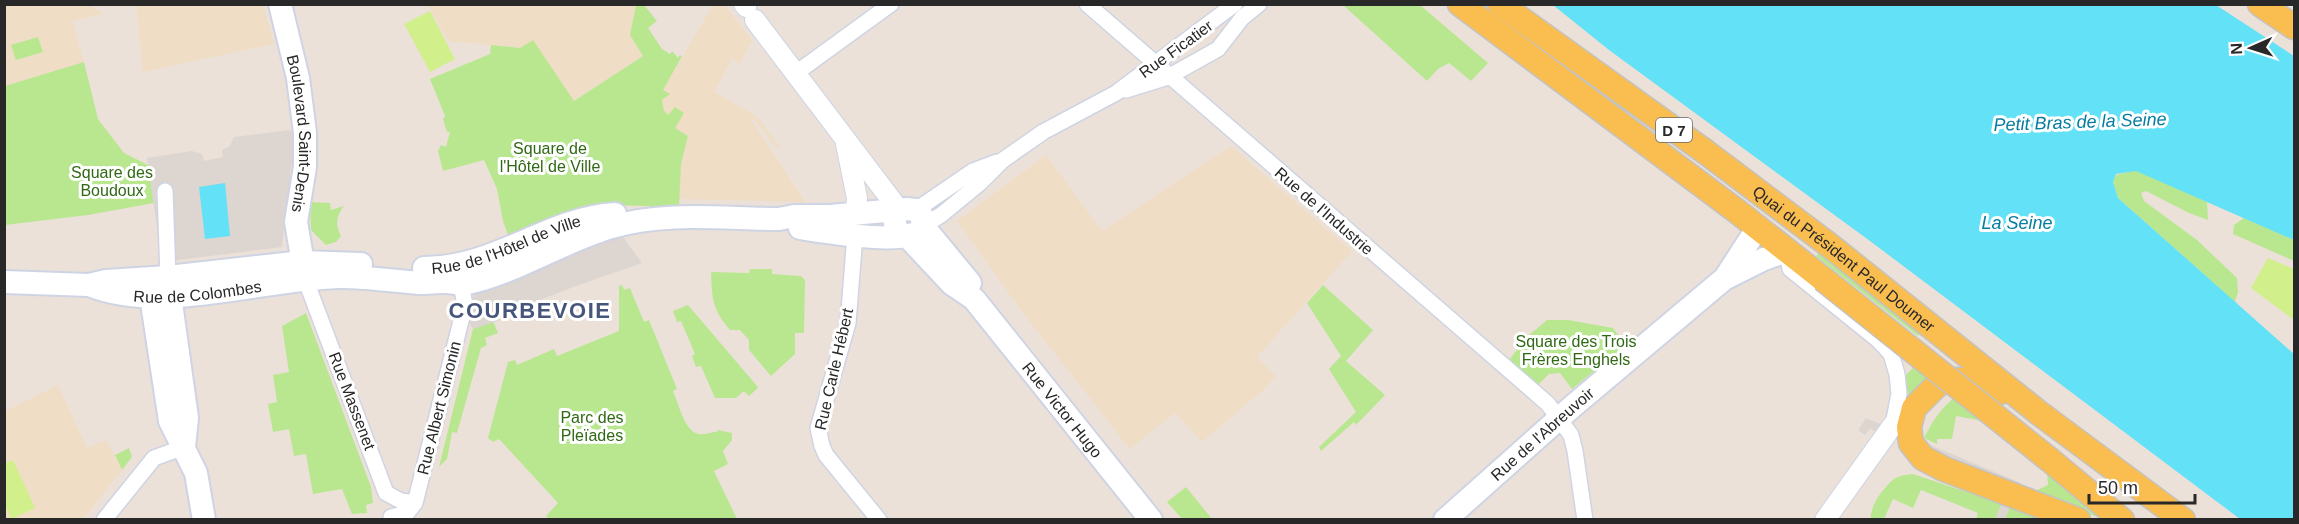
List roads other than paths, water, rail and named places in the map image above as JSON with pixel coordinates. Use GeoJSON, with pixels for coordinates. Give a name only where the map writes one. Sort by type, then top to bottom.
{"type":"FeatureCollection","features":[{"type":"Feature","properties":{"kind":"main road","name":"Boulevard Saint-Denis"},"geometry":{"type":"LineString","coordinates":[[280,4],[294,60],[305,134],[305,167],[296,222],[304,272]]}},
{"type":"Feature","properties":{"kind":"main road","name":"Quai du Président Paul Doumer"},"geometry":{"type":"LineString","coordinates":[[1460,4],[1758,227],[2122,519]]}},
{"type":"Feature","properties":{"kind":"main road","name":"Quai du Président Paul Doumer"},"geometry":{"type":"LineString","coordinates":[[1500,4],[1707,153],[1845,258],[2039,413],[2183,519]]}},
{"type":"Feature","properties":{"kind":"main road"},"geometry":{"type":"LineString","coordinates":[[2260,4],[2295,27]]}},
{"type":"Feature","properties":{"kind":"main road"},"geometry":{"type":"LineString","coordinates":[[2289,4],[2295,8]]}},
{"type":"Feature","properties":{"kind":"main road","name":"Rue de l'Hôtel de Ville"},"geometry":{"type":"LineString","coordinates":[[304,272],[344,262],[414,268],[458,275],[496,274],[602,230],[625,223],[674,218],[779,219],[794,216],[856,224],[911,220]]}},
{"type":"Feature","properties":{"kind":"main road","name":"Rue Victor Hugo"},"geometry":{"type":"LineString","coordinates":[[911,220],[971,285],[974,299],[1151,519]]}},
{"type":"Feature","properties":{"kind":"main road"},"geometry":{"type":"LineString","coordinates":[[1758,227],[1766,221],[1781,222],[1823,251],[1845,258]]}},
{"type":"Feature","properties":{"kind":"main road","name":"Rue de l'Abreuvoir"},"geometry":{"type":"LineString","coordinates":[[1724,279],[1758,227]]}},
{"type":"Feature","properties":{"kind":"main road","name":"Rue de l'Abreuvoir"},"geometry":{"type":"LineString","coordinates":[[1445,519],[1558,418],[1724,279],[1764,259],[1787,251]]}},
{"type":"Feature","properties":{"kind":"main road","name":"Rue de Colombes"},"geometry":{"type":"LineString","coordinates":[[4,282],[89,285],[107,292],[304,272]]}},
{"type":"Feature","properties":{"kind":"main road"},"geometry":{"type":"LineString","coordinates":[[159,287],[187,418],[184,447]]}},
{"type":"Feature","properties":{"kind":"main road"},"geometry":{"type":"LineString","coordinates":[[159,287],[170,421],[196,473],[204,519]]}},
{"type":"Feature","properties":{"kind":"main road","name":"D 7"},"geometry":{"type":"LineString","coordinates":[[1914,408],[1939,383],[1966,379],[1981,382],[2039,413]]}},
{"type":"Feature","properties":{"kind":"main road"},"geometry":{"type":"LineString","coordinates":[[1914,408],[1909,434],[1916,451],[1923,458],[1955,473],[2078,519]]}},
{"type":"Feature","properties":{"kind":"street"},"geometry":{"type":"LineString","coordinates":[[796,73],[891,4]]}},
{"type":"Feature","properties":{"kind":"street","name":"Rue de l'Industrie"},"geometry":{"type":"LineString","coordinates":[[1087,4],[1168,77],[1548,404],[1570,435],[1575,451],[1585,519]]}},
{"type":"Feature","properties":{"kind":"street","name":"Rue Ficatier"},"geometry":{"type":"LineString","coordinates":[[911,220],[941,215],[972,190],[1003,160],[1043,132],[1116,93],[1235,4]]}},
{"type":"Feature","properties":{"kind":"street","name":"Rue Ficatier"},"geometry":{"type":"LineString","coordinates":[[1116,93],[1168,77],[1218,50],[1242,18],[1259,4]]}},
{"type":"Feature","properties":{"kind":"street","name":"Rue Victor Hugo"},"geometry":{"type":"LineString","coordinates":[[748,10],[845,138],[911,220]]}},
{"type":"Feature","properties":{"kind":"street","name":"Rue Victor Hugo"},"geometry":{"type":"LineString","coordinates":[[845,138],[857,198],[856,224]]}},
{"type":"Feature","properties":{"kind":"street"},"geometry":{"type":"LineString","coordinates":[[159,287],[165,190]]}},
{"type":"Feature","properties":{"kind":"street","name":"Rue Carle Hébert"},"geometry":{"type":"LineString","coordinates":[[856,224],[848,323],[818,428],[826,455],[879,519]]}},
{"type":"Feature","properties":{"kind":"street","name":"Quai du Président Paul Doumer"},"geometry":{"type":"LineString","coordinates":[[1787,251],[1790,269],[1878,340],[1891,354],[1898,374],[1899,393],[1893,425]]}},
{"type":"Feature","properties":{"kind":"street","name":"Rue Massenet"},"geometry":{"type":"LineString","coordinates":[[304,272],[386,493],[401,501],[416,503]]}},
{"type":"Feature","properties":{"kind":"street","name":"Rue Albert Simonin"},"geometry":{"type":"LineString","coordinates":[[416,503],[465,305],[458,275]]}},
{"type":"Feature","properties":{"kind":"street"},"geometry":{"type":"LineString","coordinates":[[1825,519],[1893,425],[1914,408]]}},
{"type":"Feature","properties":{"kind":"street"},"geometry":{"type":"LineString","coordinates":[[104,519],[154,458],[159,454],[184,447]]}},
{"type":"Feature","properties":{"kind":"street"},"geometry":{"type":"LineString","coordinates":[[391,517],[407,513],[416,503]]}},
{"type":"Feature","properties":{"kind":"water","name":"La Seine"},"geometry":{"type":"Polygon","coordinates":[[[1553,5],[2216,5],[2294,56],[2294,240],[2136,171],[2116,174],[2113,182],[2118,198],[2294,354],[2294,519],[2240,519],[1870,241],[1609,50],[1553,5]]]}},
{"type":"Feature","properties":{"kind":"water"},"geometry":{"type":"Polygon","coordinates":[[[225,183],[230,236],[205,239],[199,187],[225,183]]]}},
{"type":"Feature","properties":{"kind":"district","name":"COURBEVOIE"},"geometry":{"type":"Point","coordinates":[530,310]}},
{"type":"Feature","properties":{"kind":"water label","name":"Petit Bras de la Seine"},"geometry":{"type":"Point","coordinates":[2080,122]}},
{"type":"Feature","properties":{"kind":"park label","name":"Square de l'Hôtel de Ville"},"geometry":{"type":"Point","coordinates":[550,157]}},
{"type":"Feature","properties":{"kind":"park label","name":"Square des Boudoux"},"geometry":{"type":"Point","coordinates":[112,181]}},
{"type":"Feature","properties":{"kind":"park label","name":"Square des Trois Frères Enghels"},"geometry":{"type":"Point","coordinates":[1576,350]}},
{"type":"Feature","properties":{"kind":"park label","name":"Parc des Pleïades"},"geometry":{"type":"Point","coordinates":[592,426]}}]}
